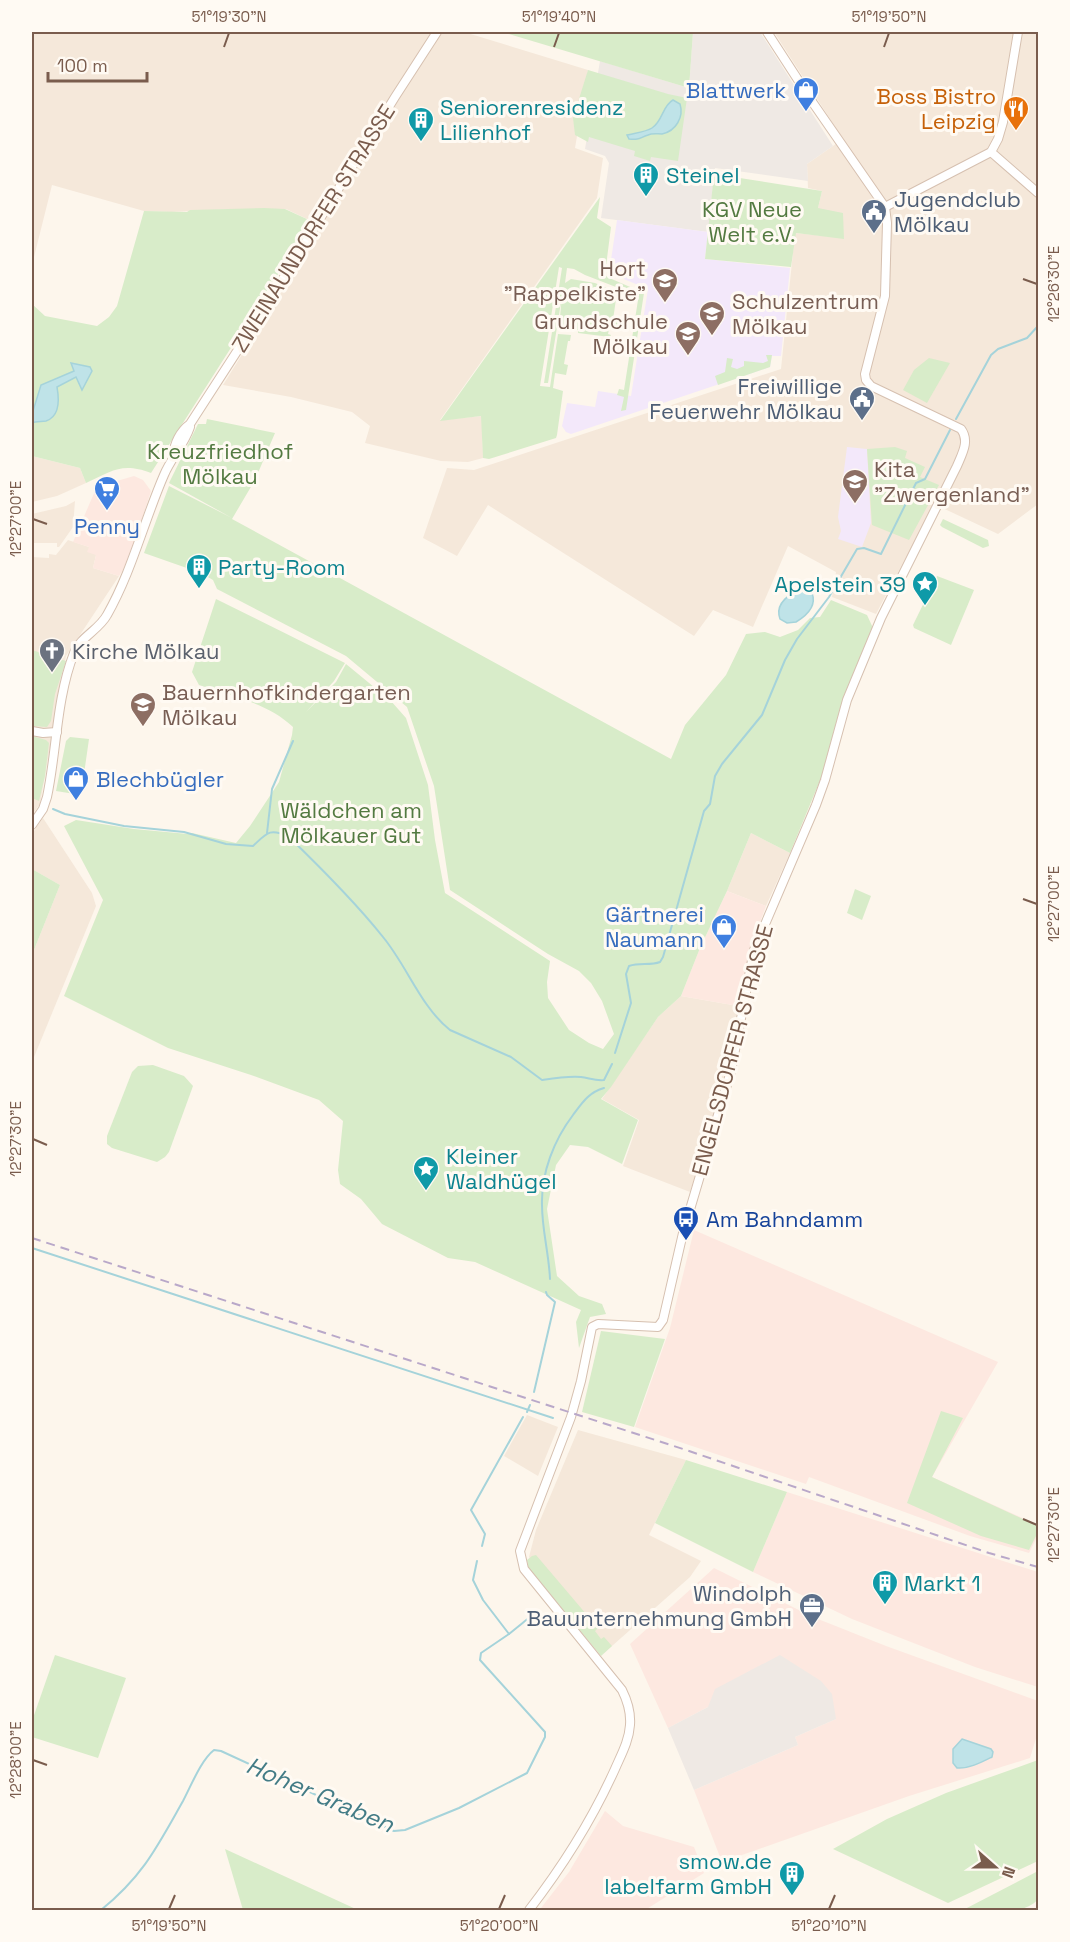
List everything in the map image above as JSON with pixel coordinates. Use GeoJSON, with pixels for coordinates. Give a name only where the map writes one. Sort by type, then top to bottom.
{"type":"FeatureCollection","features":[{"type":"Feature","properties":{"kind":"main road","name":"ZWEINAUNDORFER STRASSE"},"geometry":{"type":"LineString","coordinates":[[32,825],[47,797],[64,683],[75,650],[108,614],[126,576],[160,483],[173,456],[183,443],[190,424],[437,32]]}},
{"type":"Feature","properties":{"kind":"main road"},"geometry":{"type":"LineString","coordinates":[[767,32],[885,207],[991,152],[996,145],[1003,122],[1018,32]]}},
{"type":"Feature","properties":{"kind":"main road"},"geometry":{"type":"LineString","coordinates":[[991,152],[1038,193]]}},
{"type":"Feature","properties":{"kind":"main road","name":"ENGELSDORFER STRASSE"},"geometry":{"type":"LineString","coordinates":[[529,1911],[555,1876],[595,1812],[626,1744],[630,1716],[628,1702],[620,1686],[524,1569],[520,1551],[572,1417],[592,1327],[598,1324],[658,1327],[661,1324],[683,1233],[731,1071],[754,950],[816,805],[847,700],[890,599],[960,458],[966,438],[964,433],[953,425],[871,386],[866,380],[865,374],[885,296],[888,223],[885,207]]}},
{"type":"Feature","properties":{"kind":"main road"},"geometry":{"type":"LineString","coordinates":[[32,731],[57,732]]}},
{"type":"Feature","properties":{"kind":"shaded area"},"geometry":{"type":"Polygon","coordinates":[[[32,32],[464,32],[588,70],[575,148],[603,158],[597,198],[440,420],[482,416],[483,458],[468,462],[441,461],[365,443],[370,426],[352,412],[291,397],[223,385],[322,226],[286,209],[144,211],[52,185],[32,265],[32,32]]]}},
{"type":"Feature","properties":{"kind":"shaded area"},"geometry":{"type":"Polygon","coordinates":[[[693,32],[760,32],[833,146],[807,164],[808,181],[715,168],[708,232],[601,218],[609,163],[605,156],[585,149],[600,61],[689,88],[693,32]]]}},
{"type":"Feature","properties":{"kind":"shaded area"},"geometry":{"type":"Polygon","coordinates":[[[774,32],[1038,32],[1038,504],[998,534],[934,504],[876,614],[832,597],[836,572],[788,546],[753,627],[713,610],[694,636],[488,505],[457,556],[423,538],[447,468],[474,470],[781,369],[795,233],[844,238],[818,208],[822,191],[808,188],[807,164],[843,139],[774,32]]]}},
{"type":"Feature","properties":{"kind":"shaded area","name":"Schulzentrum Mölkau"},"geometry":{"type":"Polygon","coordinates":[[[617,220],[708,232],[705,259],[790,268],[781,356],[772,356],[770,367],[571,434],[566,432],[562,426],[567,403],[595,407],[598,391],[631,396],[648,289],[609,273],[617,220]]]}},
{"type":"Feature","properties":{"kind":"shaded area","name":"Kita \"Zwergenland\""},"geometry":{"type":"Polygon","coordinates":[[[847,447],[867,449],[871,523],[862,547],[838,539],[841,531],[838,517],[847,447]]]}},
{"type":"Feature","properties":{"kind":"shaded area"},"geometry":{"type":"Polygon","coordinates":[[[32,456],[80,468],[86,483],[57,496],[32,502],[32,456]]]}},
{"type":"Feature","properties":{"kind":"shaded area"},"geometry":{"type":"Polygon","coordinates":[[[134,476],[143,480],[151,491],[128,562],[119,576],[93,568],[96,555],[87,552],[89,547],[73,542],[95,491],[110,483],[134,476]]]}},
{"type":"Feature","properties":{"kind":"shaded area"},"geometry":{"type":"Polygon","coordinates":[[[75,501],[73,527],[59,547],[57,543],[32,543],[32,514],[66,506],[75,501]]]}},
{"type":"Feature","properties":{"kind":"shaded area"},"geometry":{"type":"Polygon","coordinates":[[[68,540],[89,547],[96,555],[93,568],[119,576],[66,656],[40,804],[32,815],[32,557],[49,558],[49,554],[56,555],[68,540]]]}},
{"type":"Feature","properties":{"kind":"shaded area"},"geometry":{"type":"Polygon","coordinates":[[[43,818],[92,893],[96,906],[32,1062],[32,955],[60,885],[32,869],[32,834],[43,818]]]}},
{"type":"Feature","properties":{"kind":"shaded area"},"geometry":{"type":"Polygon","coordinates":[[[751,833],[790,853],[766,906],[727,891],[751,833]]]}},
{"type":"Feature","properties":{"kind":"shaded area","name":"Gärtnerei Naumann"},"geometry":{"type":"Polygon","coordinates":[[[727,891],[766,906],[749,952],[738,1006],[681,996],[700,948],[727,891]]]}},
{"type":"Feature","properties":{"kind":"shaded area"},"geometry":{"type":"Polygon","coordinates":[[[681,996],[738,1006],[718,1104],[690,1192],[623,1166],[639,1120],[602,1099],[658,1017],[681,996]]]}},
{"type":"Feature","properties":{"kind":"shaded area"},"geometry":{"type":"Polygon","coordinates":[[[694,1230],[998,1362],[932,1477],[1038,1525],[1038,1535],[1029,1553],[970,1536],[809,1477],[806,1484],[635,1427],[670,1328],[694,1230]]]}},
{"type":"Feature","properties":{"kind":"shaded area"},"geometry":{"type":"Polygon","coordinates":[[[527,1415],[558,1427],[538,1476],[504,1456],[527,1415]]]}},
{"type":"Feature","properties":{"kind":"shaded area"},"geometry":{"type":"Polygon","coordinates":[[[578,1430],[686,1460],[649,1535],[701,1561],[690,1577],[604,1653],[529,1557],[536,1530],[578,1430]]]}},
{"type":"Feature","properties":{"kind":"shaded area"},"geometry":{"type":"Polygon","coordinates":[[[787,1492],[1038,1572],[1038,1687],[975,1667],[852,1619],[753,1572],[787,1492]]]}},
{"type":"Feature","properties":{"kind":"shaded area"},"geometry":{"type":"Polygon","coordinates":[[[714,1568],[813,1617],[1038,1701],[1038,1732],[1030,1758],[909,1796],[722,1862],[694,1790],[798,1745],[795,1737],[836,1719],[708,1707],[668,1728],[630,1644],[714,1568]]]}},
{"type":"Feature","properties":{"kind":"shaded area"},"geometry":{"type":"Polygon","coordinates":[[[780,1655],[821,1681],[832,1694],[836,1719],[795,1737],[798,1745],[694,1790],[668,1728],[708,1707],[715,1689],[780,1655]]]}},
{"type":"Feature","properties":{"kind":"shaded area"},"geometry":{"type":"Polygon","coordinates":[[[605,1811],[623,1826],[694,1847],[704,1873],[645,1910],[544,1910],[541,1908],[569,1872],[605,1811]]]}},
{"type":"Feature","properties":{"kind":"green space"},"geometry":{"type":"Polygon","coordinates":[[[502,32],[693,32],[689,88],[502,32]]]}},
{"type":"Feature","properties":{"kind":"green space"},"geometry":{"type":"Polygon","coordinates":[[[588,70],[687,98],[678,161],[651,157],[650,161],[634,156],[635,151],[589,137],[588,142],[575,135],[573,118],[588,70]]]}},
{"type":"Feature","properties":{"kind":"green space","name":"KGV Neue Welt e.V."},"geometry":{"type":"Polygon","coordinates":[[[714,174],[822,191],[818,208],[843,213],[844,239],[796,233],[791,267],[705,259],[714,174]]]}},
{"type":"Feature","properties":{"kind":"green space"},"geometry":{"type":"Polygon","coordinates":[[[600,197],[597,218],[611,227],[605,274],[607,277],[644,293],[626,410],[621,411],[624,397],[617,395],[619,389],[624,390],[638,300],[634,294],[574,269],[567,268],[565,283],[571,279],[595,283],[617,292],[613,320],[618,321],[618,325],[610,324],[608,334],[611,335],[610,337],[559,328],[562,296],[548,383],[544,383],[562,268],[559,267],[540,386],[550,387],[558,334],[571,335],[564,364],[568,365],[566,375],[555,373],[553,388],[563,391],[556,438],[489,459],[483,458],[481,416],[440,421],[600,197]]]}},
{"type":"Feature","properties":{"kind":"green space"},"geometry":{"type":"Polygon","coordinates":[[[285,209],[309,220],[310,224],[151,473],[132,468],[117,469],[86,483],[80,468],[32,456],[32,304],[45,316],[97,326],[109,317],[117,306],[144,211],[187,212],[190,210],[285,209]]]}},
{"type":"Feature","properties":{"kind":"green space"},"geometry":{"type":"Polygon","coordinates":[[[766,355],[772,355],[770,367],[718,385],[715,376],[725,372],[727,358],[733,359],[731,367],[737,369],[744,366],[744,361],[763,363],[768,361],[766,355]]]}},
{"type":"Feature","properties":{"kind":"green space"},"geometry":{"type":"Polygon","coordinates":[[[929,358],[950,363],[927,403],[903,390],[914,370],[929,358]]]}},
{"type":"Feature","properties":{"kind":"green space"},"geometry":{"type":"Polygon","coordinates":[[[207,419],[275,433],[255,480],[232,519],[671,759],[685,725],[726,675],[746,634],[765,632],[780,637],[798,630],[810,618],[820,617],[831,600],[867,615],[873,628],[841,705],[821,778],[790,853],[751,833],[681,996],[658,1017],[601,1099],[638,1120],[622,1164],[588,1147],[570,1145],[556,1165],[547,1209],[557,1276],[579,1296],[602,1304],[606,1314],[590,1317],[579,1348],[576,1322],[581,1310],[475,1262],[448,1258],[382,1224],[361,1199],[340,1184],[338,1170],[343,1121],[319,1100],[168,1048],[64,996],[103,900],[64,826],[76,820],[134,829],[192,833],[236,843],[279,782],[293,727],[261,706],[199,685],[192,672],[216,599],[345,663],[334,681],[306,712],[336,682],[346,664],[391,701],[406,718],[428,785],[445,893],[550,961],[547,982],[548,998],[569,1030],[603,1049],[614,1034],[602,1001],[591,983],[579,971],[548,954],[450,890],[434,786],[407,707],[346,656],[217,589],[213,580],[201,573],[144,553],[169,486],[232,518],[169,483],[198,424],[206,424],[207,419]]]}},
{"type":"Feature","properties":{"kind":"green space"},"geometry":{"type":"Polygon","coordinates":[[[895,447],[907,451],[905,458],[925,467],[920,477],[939,485],[909,540],[872,525],[867,449],[895,447]]]}},
{"type":"Feature","properties":{"kind":"green space"},"geometry":{"type":"Polygon","coordinates":[[[943,519],[988,540],[989,546],[983,548],[942,527],[940,525],[943,519]]]}},
{"type":"Feature","properties":{"kind":"green space"},"geometry":{"type":"Polygon","coordinates":[[[937,576],[974,590],[951,645],[914,628],[913,625],[937,576]]]}},
{"type":"Feature","properties":{"kind":"green space"},"geometry":{"type":"Polygon","coordinates":[[[32,650],[66,661],[55,694],[51,721],[47,727],[32,726],[32,650]]]}},
{"type":"Feature","properties":{"kind":"green space"},"geometry":{"type":"Polygon","coordinates":[[[32,736],[49,743],[39,801],[32,798],[32,736]]]}},
{"type":"Feature","properties":{"kind":"green space"},"geometry":{"type":"Polygon","coordinates":[[[70,737],[89,739],[81,795],[56,791],[66,741],[70,737]]]}},
{"type":"Feature","properties":{"kind":"green space"},"geometry":{"type":"Polygon","coordinates":[[[32,869],[60,885],[32,955],[32,869]]]}},
{"type":"Feature","properties":{"kind":"green space"},"geometry":{"type":"Polygon","coordinates":[[[855,889],[871,896],[862,920],[847,913],[855,889]]]}},
{"type":"Feature","properties":{"kind":"green space"},"geometry":{"type":"Polygon","coordinates":[[[153,1065],[184,1076],[193,1086],[169,1152],[157,1162],[112,1148],[107,1144],[107,1136],[132,1072],[138,1066],[153,1065]]]}},
{"type":"Feature","properties":{"kind":"green space"},"geometry":{"type":"Polygon","coordinates":[[[601,1331],[665,1339],[634,1427],[582,1412],[601,1331]]]}},
{"type":"Feature","properties":{"kind":"green space"},"geometry":{"type":"Polygon","coordinates":[[[941,1411],[963,1418],[932,1477],[1038,1526],[1038,1532],[1029,1550],[981,1536],[907,1503],[941,1411]]]}},
{"type":"Feature","properties":{"kind":"green space"},"geometry":{"type":"Polygon","coordinates":[[[686,1460],[787,1492],[753,1572],[655,1523],[686,1460]]]}},
{"type":"Feature","properties":{"kind":"green space"},"geometry":{"type":"Polygon","coordinates":[[[536,1555],[598,1628],[595,1631],[601,1639],[604,1637],[612,1646],[601,1656],[528,1567],[527,1560],[536,1555]]]}},
{"type":"Feature","properties":{"kind":"green space"},"geometry":{"type":"Polygon","coordinates":[[[55,1655],[126,1678],[98,1758],[32,1737],[32,1721],[55,1655]]]}},
{"type":"Feature","properties":{"kind":"green space"},"geometry":{"type":"Polygon","coordinates":[[[1038,1760],[1038,1861],[948,1903],[833,1849],[887,1819],[946,1793],[1038,1760]]]}},
{"type":"Feature","properties":{"kind":"green space"},"geometry":{"type":"Polygon","coordinates":[[[225,1849],[358,1910],[243,1910],[225,1849]]]}},
{"type":"Feature","properties":{"kind":"green space"},"geometry":{"type":"Polygon","coordinates":[[[1038,1871],[1038,1899],[1032,1905],[1003,1912],[963,1910],[1038,1871]]]}},
{"type":"Feature","properties":{"kind":"water"},"geometry":{"type":"Polygon","coordinates":[[[673,100],[680,104],[681,109],[680,118],[675,127],[662,134],[629,139],[627,135],[656,125],[673,100]]]}},
{"type":"Feature","properties":{"kind":"water"},"geometry":{"type":"Polygon","coordinates":[[[71,363],[90,367],[92,371],[82,390],[76,377],[57,387],[57,411],[51,419],[32,423],[32,414],[41,385],[74,371],[71,363]]]}},
{"type":"Feature","properties":{"kind":"water"},"geometry":{"type":"Polygon","coordinates":[[[799,590],[812,593],[812,606],[800,620],[787,623],[780,619],[780,605],[799,590]]]}},
{"type":"Feature","properties":{"kind":"water"},"geometry":{"type":"Polygon","coordinates":[[[962,1739],[991,1749],[992,1757],[971,1766],[957,1768],[953,1763],[953,1749],[962,1739]]]}},
{"type":"Feature","properties":{"kind":"waterway"},"geometry":{"type":"LineString","coordinates":[[956,419],[991,355],[998,349],[1027,338],[1038,326]]}},
{"type":"Feature","properties":{"kind":"waterway"},"geometry":{"type":"LineString","coordinates":[[615,1053],[631,1003],[626,974],[629,966],[660,962],[663,957],[704,811],[710,804],[715,776],[762,715],[785,660],[797,639],[829,597],[857,549],[864,548],[881,554],[916,483],[925,479],[950,430]]}},
{"type":"Feature","properties":{"kind":"waterway"},"geometry":{"type":"LineString","coordinates":[[267,833],[272,789],[293,741]]}},
{"type":"Feature","properties":{"kind":"waterway"},"geometry":{"type":"LineString","coordinates":[[53,809],[65,814],[124,826],[184,832],[226,844],[253,846],[272,832],[288,836],[372,924],[392,948],[422,998],[450,1030],[511,1057],[542,1080],[561,1077],[604,1080],[612,1064]]}},
{"type":"Feature","properties":{"kind":"waterway","name":"Hoher Graben"},"geometry":{"type":"LineString","coordinates":[[550,1279],[542,1214],[542,1193],[546,1169],[560,1135],[573,1115],[590,1095],[604,1088]]}},
{"type":"Feature","properties":{"kind":"waterway"},"geometry":{"type":"LineString","coordinates":[[32,1248],[553,1418]]}},
{"type":"Feature","properties":{"kind":"waterway","name":"Hoher Graben"},"geometry":{"type":"LineString","coordinates":[[534,1392],[555,1302],[546,1292]]}},
{"type":"Feature","properties":{"kind":"waterway","name":"Hoher Graben"},"geometry":{"type":"LineString","coordinates":[[527,1412],[530,1405]]}},
{"type":"Feature","properties":{"kind":"waterway","name":"Hoher Graben"},"geometry":{"type":"LineString","coordinates":[[482,1546],[485,1534],[471,1510],[523,1417]]}},
{"type":"Feature","properties":{"kind":"waterway","name":"Hoher Graben"},"geometry":{"type":"LineString","coordinates":[[101,1910],[139,1873],[157,1847],[201,1767],[214,1750],[221,1751],[394,1831],[405,1830],[459,1808],[527,1773],[545,1737],[545,1732],[480,1660],[481,1653],[509,1634],[483,1600],[473,1580],[477,1561]]}},
{"type":"Feature","properties":{"kind":"waterway"},"geometry":{"type":"LineString","coordinates":[[509,1634],[530,1617]]}},
{"type":"Feature","properties":{"kind":"railway"},"geometry":{"type":"LineString","coordinates":[[32,1238],[686,1450],[989,1553],[1038,1567]]}},
{"type":"Feature","properties":{"kind":"place","name":"Blattwerk"},"geometry":{"type":"Point","coordinates":[806,113]}},
{"type":"Feature","properties":{"kind":"place","name":"Boss Bistro Leipzig"},"geometry":{"type":"Point","coordinates":[1016,132]}},
{"type":"Feature","properties":{"kind":"place","name":"Seniorenresidenz Lilienhof"},"geometry":{"type":"Point","coordinates":[421,143]}},
{"type":"Feature","properties":{"kind":"place","name":"Steinel"},"geometry":{"type":"Point","coordinates":[646,198]}},
{"type":"Feature","properties":{"kind":"place","name":"Jugendclub Mölkau"},"geometry":{"type":"Point","coordinates":[874,235]}},
{"type":"Feature","properties":{"kind":"place","name":"Hort \"Rappelkiste\""},"geometry":{"type":"Point","coordinates":[665,304]}},
{"type":"Feature","properties":{"kind":"place","name":"Schulzentrum Mölkau"},"geometry":{"type":"Point","coordinates":[712,337]}},
{"type":"Feature","properties":{"kind":"place","name":"Grundschule Mölkau"},"geometry":{"type":"Point","coordinates":[688,357]}},
{"type":"Feature","properties":{"kind":"place","name":"Freiwillige Feuerwehr Mölkau"},"geometry":{"type":"Point","coordinates":[862,422]}},
{"type":"Feature","properties":{"kind":"place","name":"Kita \"Zwergenland\""},"geometry":{"type":"Point","coordinates":[855,505]}},
{"type":"Feature","properties":{"kind":"place","name":"Penny"},"geometry":{"type":"Point","coordinates":[107,512]}},
{"type":"Feature","properties":{"kind":"place","name":"Party-Room"},"geometry":{"type":"Point","coordinates":[199,590]}},
{"type":"Feature","properties":{"kind":"place","name":"Apelstein 39"},"geometry":{"type":"Point","coordinates":[925,607]}},
{"type":"Feature","properties":{"kind":"place","name":"Kirche Mölkau"},"geometry":{"type":"Point","coordinates":[52,674]}},
{"type":"Feature","properties":{"kind":"place","name":"Bauernhofkindergarten Mölkau"},"geometry":{"type":"Point","coordinates":[143,728]}},
{"type":"Feature","properties":{"kind":"place","name":"Blechbügler"},"geometry":{"type":"Point","coordinates":[76,802]}},
{"type":"Feature","properties":{"kind":"place","name":"Gärtnerei Naumann"},"geometry":{"type":"Point","coordinates":[724,950]}},
{"type":"Feature","properties":{"kind":"place","name":"Kleiner Waldhügel"},"geometry":{"type":"Point","coordinates":[426,1192]}},
{"type":"Feature","properties":{"kind":"place","name":"Am Bahndamm"},"geometry":{"type":"Point","coordinates":[686,1242]}},
{"type":"Feature","properties":{"kind":"place","name":"Markt 1"},"geometry":{"type":"Point","coordinates":[885,1606]}},
{"type":"Feature","properties":{"kind":"place","name":"Windolph Bauunternehmung GmbH"},"geometry":{"type":"Point","coordinates":[812,1629]}},
{"type":"Feature","properties":{"kind":"place","name":"smow.de labelfarm GmbH"},"geometry":{"type":"Point","coordinates":[792,1897]}},
{"type":"Feature","properties":{"kind":"park label","name":"Kreuzfriedhof Mölkau"},"geometry":{"type":"Point","coordinates":[220,464]}},
{"type":"Feature","properties":{"kind":"park label","name":"Wäldchen am Mölkauer Gut"},"geometry":{"type":"Point","coordinates":[351,822]}}]}
